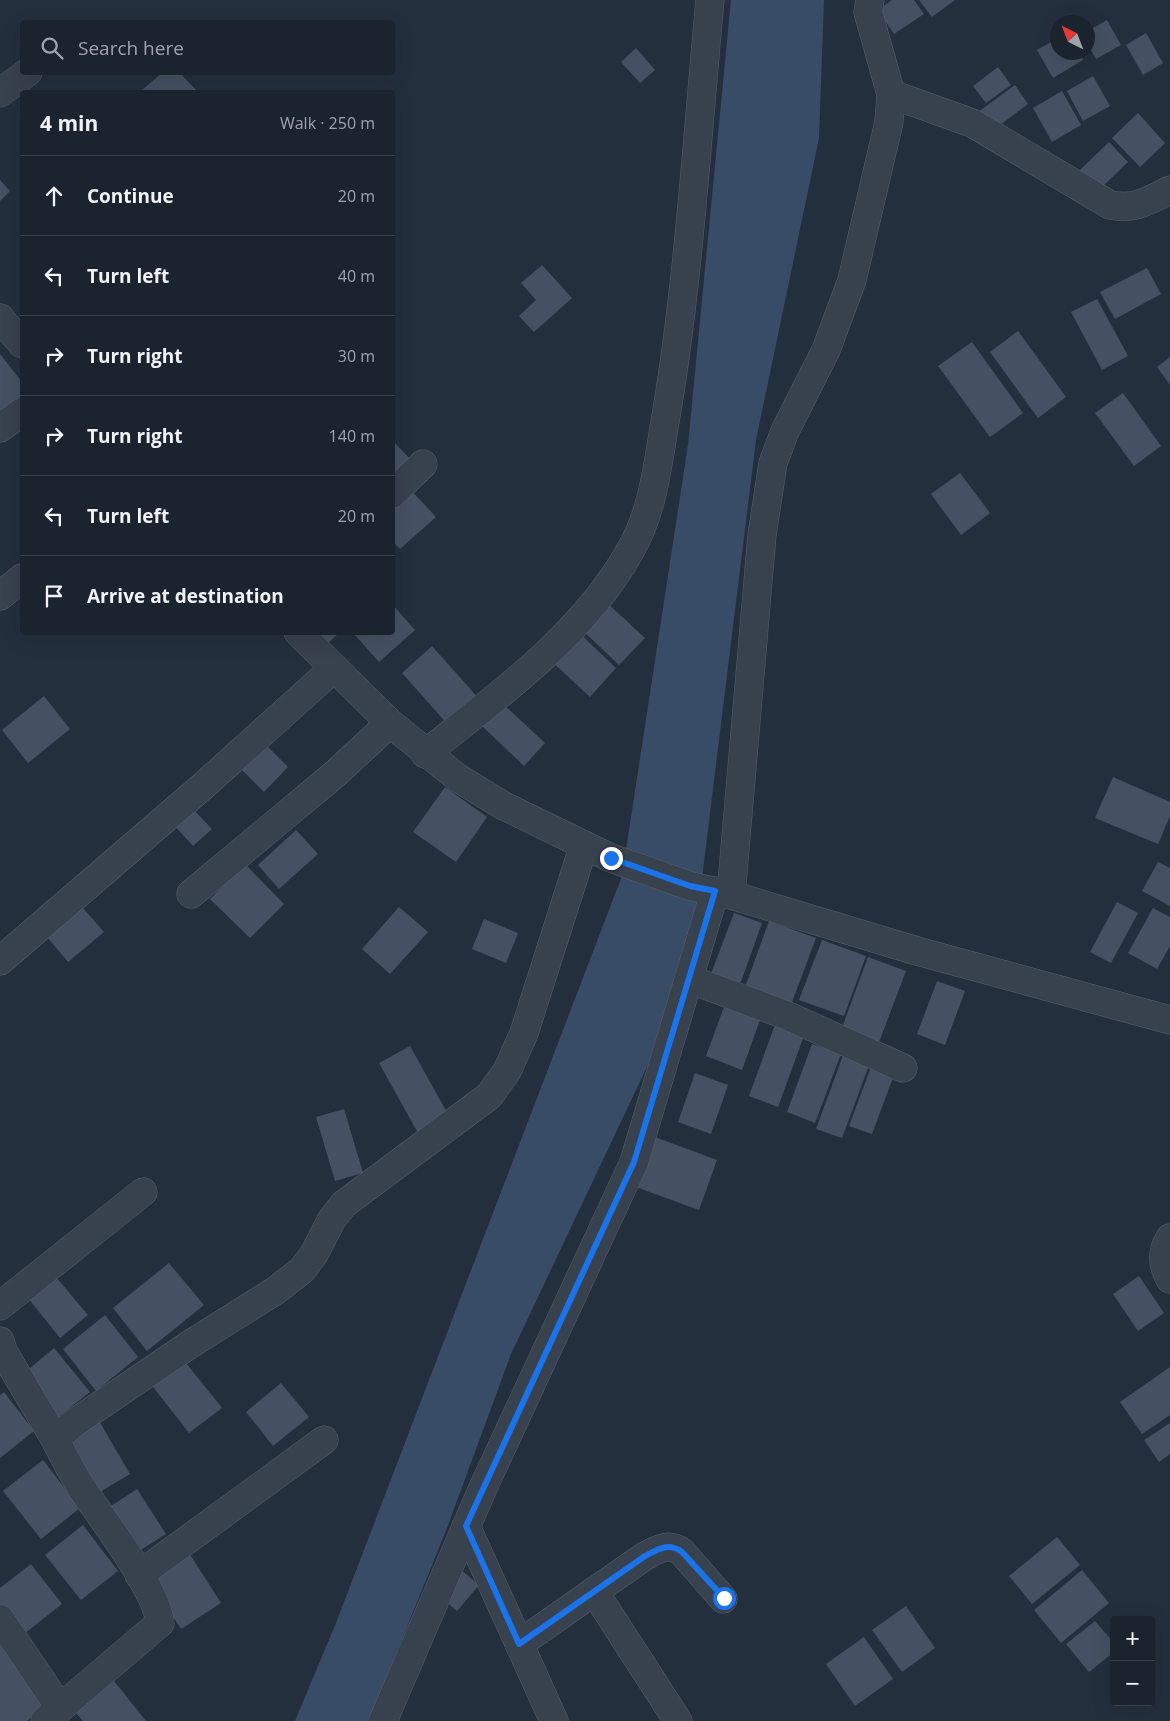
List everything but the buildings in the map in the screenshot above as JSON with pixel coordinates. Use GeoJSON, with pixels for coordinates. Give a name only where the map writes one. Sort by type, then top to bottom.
{"type":"FeatureCollection","features":[{"type":"Feature","properties":{"kind":"street"},"geometry":{"type":"LineString","coordinates":[[425,754],[534,666],[599,598],[631,549],[644,520],[653,490],[676,355],[710,0]]}},
{"type":"Feature","properties":{"kind":"street"},"geometry":{"type":"LineString","coordinates":[[383,1721],[466,1526],[634,1162],[689,979],[712,891],[773,463],[785,431],[826,350],[852,280],[889,122],[891,94],[868,12],[870,0]]}},
{"type":"Feature","properties":{"kind":"street"},"geometry":{"type":"LineString","coordinates":[[0,93],[24,75]]}},
{"type":"Feature","properties":{"kind":"street"},"geometry":{"type":"LineString","coordinates":[[891,94],[972,123],[1110,205],[1125,208],[1140,205],[1170,190]]}},
{"type":"Feature","properties":{"kind":"street"},"geometry":{"type":"LineString","coordinates":[[0,318],[20,342]]}},
{"type":"Feature","properties":{"kind":"street"},"geometry":{"type":"LineString","coordinates":[[0,428],[20,413]]}},
{"type":"Feature","properties":{"kind":"street"},"geometry":{"type":"LineString","coordinates":[[395,491],[423,464]]}},
{"type":"Feature","properties":{"kind":"street"},"geometry":{"type":"LineString","coordinates":[[0,596],[20,580]]}},
{"type":"Feature","properties":{"kind":"street"},"geometry":{"type":"LineString","coordinates":[[301,635],[390,723],[425,754],[458,778],[504,806],[611,858],[712,891],[917,951],[1170,1020]]}},
{"type":"Feature","properties":{"kind":"street"},"geometry":{"type":"LineString","coordinates":[[0,962],[203,786],[334,668]]}},
{"type":"Feature","properties":{"kind":"street"},"geometry":{"type":"LineString","coordinates":[[192,894],[335,774],[390,723]]}},
{"type":"Feature","properties":{"kind":"street"},"geometry":{"type":"LineString","coordinates":[[55,1439],[192,1343],[275,1291],[302,1270],[314,1254],[332,1219],[344,1204],[489,1096],[507,1071],[524,1033],[584,845]]}},
{"type":"Feature","properties":{"kind":"street"},"geometry":{"type":"LineString","coordinates":[[689,979],[788,1016],[903,1068]]}},
{"type":"Feature","properties":{"kind":"street"},"geometry":{"type":"LineString","coordinates":[[0,1306],[143,1192]]}},
{"type":"Feature","properties":{"kind":"street"},"geometry":{"type":"LineString","coordinates":[[1170,1238],[1162,1255],[1165,1269],[1170,1279]]}},
{"type":"Feature","properties":{"kind":"street"},"geometry":{"type":"LineString","coordinates":[[0,1341],[4,1353],[80,1485],[159,1609],[160,1623],[52,1715],[0,1619]]}},
{"type":"Feature","properties":{"kind":"street"},"geometry":{"type":"LineString","coordinates":[[139,1575],[324,1440]]}},
{"type":"Feature","properties":{"kind":"street"},"geometry":{"type":"LineString","coordinates":[[466,1526],[554,1721]]}},
{"type":"Feature","properties":{"kind":"street"},"geometry":{"type":"LineString","coordinates":[[519,1644],[645,1556],[663,1546],[674,1547],[682,1552],[724,1598]]}},
{"type":"Feature","properties":{"kind":"street"},"geometry":{"type":"LineString","coordinates":[[594,1591],[678,1721]]}},
{"type":"Feature","properties":{"kind":"water"},"geometry":{"type":"Polygon","coordinates":[[[731,0],[824,0],[819,138],[756,440],[694,943],[654,1052],[511,1354],[447,1528],[369,1721],[295,1721],[336,1623],[622,876],[688,445],[731,0]]]}},
{"type":"Feature","properties":{"kind":"route"},"geometry":{"type":"LineString","coordinates":[[611,858],[690,886],[715,891],[634,1162],[466,1526],[519,1644],[645,1556],[663,1546],[674,1547],[682,1552],[724,1598]]}}]}
